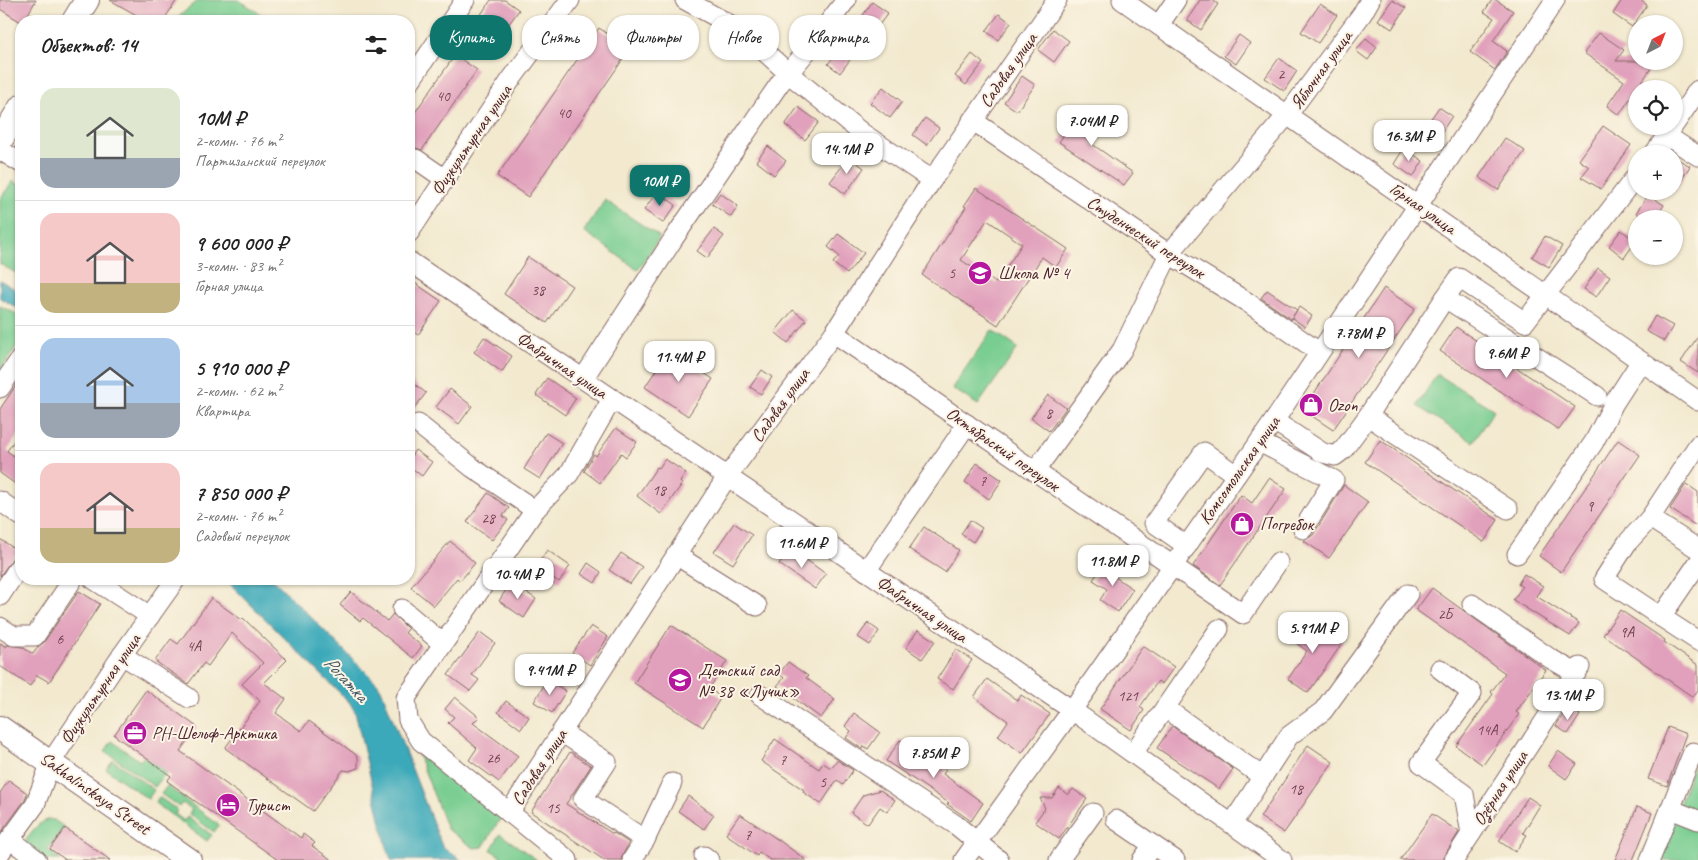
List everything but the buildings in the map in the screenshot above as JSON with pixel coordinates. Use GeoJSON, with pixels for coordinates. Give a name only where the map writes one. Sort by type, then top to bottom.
{"type":"FeatureCollection","features":[{"type":"Feature","properties":{"kind":"main road"},"geometry":{"type":"LineString","coordinates":[[0,141],[15,116]]}},
{"type":"Feature","properties":{"kind":"main road","name":"Sakhalinskaya Street"},"geometry":{"type":"LineString","coordinates":[[0,728],[189,860]]}},
{"type":"Feature","properties":{"kind":"street"},"geometry":{"type":"LineString","coordinates":[[415,62],[465,0]]}},
{"type":"Feature","properties":{"kind":"street","name":"Физкультурная улица"},"geometry":{"type":"LineString","coordinates":[[415,224],[510,81],[570,0]]}},
{"type":"Feature","properties":{"kind":"street"},"geometry":{"type":"LineString","coordinates":[[685,0],[729,24],[862,132],[932,180]]}},
{"type":"Feature","properties":{"kind":"street"},"geometry":{"type":"LineString","coordinates":[[583,379],[674,238],[780,83],[846,0]]}},
{"type":"Feature","properties":{"kind":"street","name":"Садовая улица"},"geometry":{"type":"LineString","coordinates":[[509,813],[727,477],[834,332],[972,120],[1057,0]]}},
{"type":"Feature","properties":{"kind":"street","name":"Горная улица"},"geometry":{"type":"LineString","coordinates":[[1122,0],[1698,401]]}},
{"type":"Feature","properties":{"kind":"street"},"geometry":{"type":"LineString","coordinates":[[1159,25],[1176,0]]}},
{"type":"Feature","properties":{"kind":"street","name":"Яблочная улица"},"geometry":{"type":"LineString","coordinates":[[1035,471],[1122,350],[1169,254],[1288,114],[1362,14],[1370,0]]}},
{"type":"Feature","properties":{"kind":"street","name":"Комсомольская улица"},"geometry":{"type":"LineString","coordinates":[[964,860],[1072,710],[1274,421],[1555,0]]}},
{"type":"Feature","properties":{"kind":"street"},"geometry":{"type":"LineString","coordinates":[[1660,145],[1698,90]]}},
{"type":"Feature","properties":{"kind":"street","name":"Студенческий переулок"},"geometry":{"type":"LineString","coordinates":[[972,120],[1169,254],[1247,302],[1319,352]]}},
{"type":"Feature","properties":{"kind":"street"},"geometry":{"type":"LineString","coordinates":[[1667,136],[1698,156]]}},
{"type":"Feature","properties":{"kind":"street"},"geometry":{"type":"LineString","coordinates":[[0,150],[15,159]]}},
{"type":"Feature","properties":{"kind":"street"},"geometry":{"type":"LineString","coordinates":[[416,159],[445,179]]}},
{"type":"Feature","properties":{"kind":"street"},"geometry":{"type":"LineString","coordinates":[[1274,421],[1322,454],[1334,456],[1343,450],[1368,416],[1458,278],[1525,322],[1628,186]]}},
{"type":"Feature","properties":{"kind":"street","name":"Фабричная улица"},"geometry":{"type":"LineString","coordinates":[[415,265],[1072,710],[1232,824],[1275,858]]}},
{"type":"Feature","properties":{"kind":"street"},"geometry":{"type":"LineString","coordinates":[[1445,298],[1597,396]]}},
{"type":"Feature","properties":{"kind":"street","name":"Октябрьский переулок"},"geometry":{"type":"LineString","coordinates":[[834,332],[1243,614],[1278,562]]}},
{"type":"Feature","properties":{"kind":"street"},"geometry":{"type":"LineString","coordinates":[[1517,554],[1594,442],[1614,403],[1641,361]]}},
{"type":"Feature","properties":{"kind":"street"},"geometry":{"type":"LineString","coordinates":[[0,388],[15,367]]}},
{"type":"Feature","properties":{"kind":"street"},"geometry":{"type":"LineString","coordinates":[[568,860],[421,741],[408,720],[406,698],[535,510],[569,474],[612,399]]}},
{"type":"Feature","properties":{"kind":"street"},"geometry":{"type":"LineString","coordinates":[[1368,416],[1508,509]]}},
{"type":"Feature","properties":{"kind":"street"},"geometry":{"type":"LineString","coordinates":[[418,424],[473,468],[535,510]]}},
{"type":"Feature","properties":{"kind":"street"},"geometry":{"type":"LineString","coordinates":[[866,571],[967,424]]}},
{"type":"Feature","properties":{"kind":"street"},"geometry":{"type":"LineString","coordinates":[[1259,442],[1334,480],[1303,529]]}},
{"type":"Feature","properties":{"kind":"street"},"geometry":{"type":"LineString","coordinates":[[1696,451],[1650,518],[1626,543],[1604,579],[1698,641]]}},
{"type":"Feature","properties":{"kind":"street"},"geometry":{"type":"LineString","coordinates":[[1187,546],[1154,523],[1204,452],[1236,475]]}},
{"type":"Feature","properties":{"kind":"street"},"geometry":{"type":"LineString","coordinates":[[0,501],[15,512]]}},
{"type":"Feature","properties":{"kind":"street"},"geometry":{"type":"LineString","coordinates":[[1650,518],[1698,550]]}},
{"type":"Feature","properties":{"kind":"street"},"geometry":{"type":"LineString","coordinates":[[676,555],[757,606]]}},
{"type":"Feature","properties":{"kind":"street"},"geometry":{"type":"LineString","coordinates":[[1661,617],[1698,563]]}},
{"type":"Feature","properties":{"kind":"street"},"geometry":{"type":"LineString","coordinates":[[0,596],[15,573]]}},
{"type":"Feature","properties":{"kind":"street"},"geometry":{"type":"LineString","coordinates":[[0,627],[14,636],[35,636],[69,585]]}},
{"type":"Feature","properties":{"kind":"street"},"geometry":{"type":"LineString","coordinates":[[102,585],[150,616]]}},
{"type":"Feature","properties":{"kind":"street","name":"Физкультурная улица"},"geometry":{"type":"LineString","coordinates":[[5,846],[35,805],[51,762],[122,655],[172,585]]}},
{"type":"Feature","properties":{"kind":"street"},"geometry":{"type":"LineString","coordinates":[[1232,824],[1289,736],[1323,711],[1408,594]]}},
{"type":"Feature","properties":{"kind":"street","name":"Озёрная улица"},"geometry":{"type":"LineString","coordinates":[[1454,860],[1578,670],[1551,659],[1472,604]]}},
{"type":"Feature","properties":{"kind":"street"},"geometry":{"type":"LineString","coordinates":[[402,609],[443,644]]}},
{"type":"Feature","properties":{"kind":"street"},"geometry":{"type":"LineString","coordinates":[[1133,754],[1219,629]]}},
{"type":"Feature","properties":{"kind":"street"},"geometry":{"type":"LineString","coordinates":[[122,655],[189,698]]}},
{"type":"Feature","properties":{"kind":"street"},"geometry":{"type":"LineString","coordinates":[[1440,670],[1472,693],[1421,763],[1464,794],[1471,834]]}},
{"type":"Feature","properties":{"kind":"street"},"geometry":{"type":"LineString","coordinates":[[760,695],[978,842],[999,860]]}},
{"type":"Feature","properties":{"kind":"street"},"geometry":{"type":"LineString","coordinates":[[1166,708],[1263,777]]}},
{"type":"Feature","properties":{"kind":"street"},"geometry":{"type":"LineString","coordinates":[[562,732],[607,762],[583,799],[645,840]]}},
{"type":"Feature","properties":{"kind":"street"},"geometry":{"type":"LineString","coordinates":[[1650,860],[1693,752]]}},
{"type":"Feature","properties":{"kind":"street"},"geometry":{"type":"LineString","coordinates":[[632,860],[645,840],[672,783]]}},
{"type":"Feature","properties":{"kind":"street"},"geometry":{"type":"LineString","coordinates":[[1670,809],[1698,820]]}},
{"type":"Feature","properties":{"kind":"street"},"geometry":{"type":"LineString","coordinates":[[1059,860],[1093,813]]}},
{"type":"Feature","properties":{"kind":"street"},"geometry":{"type":"LineString","coordinates":[[1116,820],[1147,852],[1175,860]]}},
{"type":"Feature","properties":{"kind":"street"},"geometry":{"type":"LineString","coordinates":[[5,846],[37,860]]}},
{"type":"Feature","properties":{"kind":"green space"},"geometry":{"type":"Polygon","coordinates":[[[199,0],[239,0],[262,15],[180,15],[199,0]]]}},
{"type":"Feature","properties":{"kind":"green space"},"geometry":{"type":"Polygon","coordinates":[[[13,181],[15,182],[15,273],[0,264],[0,199],[13,181]]]}},
{"type":"Feature","properties":{"kind":"green space"},"geometry":{"type":"Polygon","coordinates":[[[605,200],[660,237],[638,270],[584,231],[605,200]]]}},
{"type":"Feature","properties":{"kind":"green space"},"geometry":{"type":"Polygon","coordinates":[[[0,306],[15,313],[15,349],[0,371],[0,306]]]}},
{"type":"Feature","properties":{"kind":"green space"},"geometry":{"type":"Polygon","coordinates":[[[992,330],[1018,348],[978,405],[952,388],[992,330]]]}},
{"type":"Feature","properties":{"kind":"green space"},"geometry":{"type":"Polygon","coordinates":[[[1437,374],[1494,410],[1473,442],[1417,406],[1437,374]]]}},
{"type":"Feature","properties":{"kind":"green space"},"geometry":{"type":"Polygon","coordinates":[[[112,741],[140,761],[145,755],[167,771],[155,787],[105,751],[112,741]]]}},
{"type":"Feature","properties":{"kind":"green space"},"geometry":{"type":"Polygon","coordinates":[[[1698,753],[1698,860],[1658,860],[1698,753]]]}},
{"type":"Feature","properties":{"kind":"green space"},"geometry":{"type":"Polygon","coordinates":[[[418,754],[502,816],[483,847],[474,848],[447,829],[418,754]]]}},
{"type":"Feature","properties":{"kind":"green space"},"geometry":{"type":"Polygon","coordinates":[[[113,760],[154,790],[148,799],[106,769],[113,760]]]}},
{"type":"Feature","properties":{"kind":"green space"},"geometry":{"type":"Polygon","coordinates":[[[167,786],[219,825],[214,832],[189,814],[192,809],[182,803],[179,807],[161,794],[167,786]]]}},
{"type":"Feature","properties":{"kind":"green space"},"geometry":{"type":"Polygon","coordinates":[[[159,797],[177,810],[175,814],[184,821],[187,817],[212,835],[207,841],[155,803],[159,797]]]}},
{"type":"Feature","properties":{"kind":"green space"},"geometry":{"type":"Polygon","coordinates":[[[48,819],[54,820],[64,827],[48,850],[61,860],[32,860],[26,840],[38,825],[48,819]]]}},
{"type":"Feature","properties":{"kind":"green space"},"geometry":{"type":"Polygon","coordinates":[[[500,834],[537,860],[506,860],[491,850],[500,834]]]}},
{"type":"Feature","properties":{"kind":"water"},"geometry":{"type":"Polygon","coordinates":[[[0,280],[15,289],[15,307],[0,298],[0,280]]]}},
{"type":"Feature","properties":{"kind":"water","name":"Рогатка"},"geometry":{"type":"Polygon","coordinates":[[[231,585],[279,585],[377,683],[442,846],[461,860],[391,860],[355,712],[350,703],[231,585]]]}},
{"type":"Feature","properties":{"kind":"place","name":"Школа № 4"},"geometry":{"type":"Point","coordinates":[980,273]}},
{"type":"Feature","properties":{"kind":"place","name":"Ozon"},"geometry":{"type":"Point","coordinates":[1311,405]}},
{"type":"Feature","properties":{"kind":"place","name":"Погребок"},"geometry":{"type":"Point","coordinates":[1242,524]}},
{"type":"Feature","properties":{"kind":"place","name":"Детский сад № 38 «Лучик»"},"geometry":{"type":"Point","coordinates":[680,680]}},
{"type":"Feature","properties":{"kind":"place","name":"РН-Шельф-Арктика"},"geometry":{"type":"Point","coordinates":[135,733]}},
{"type":"Feature","properties":{"kind":"place","name":"Турист"},"geometry":{"type":"Point","coordinates":[228,805]}}]}
